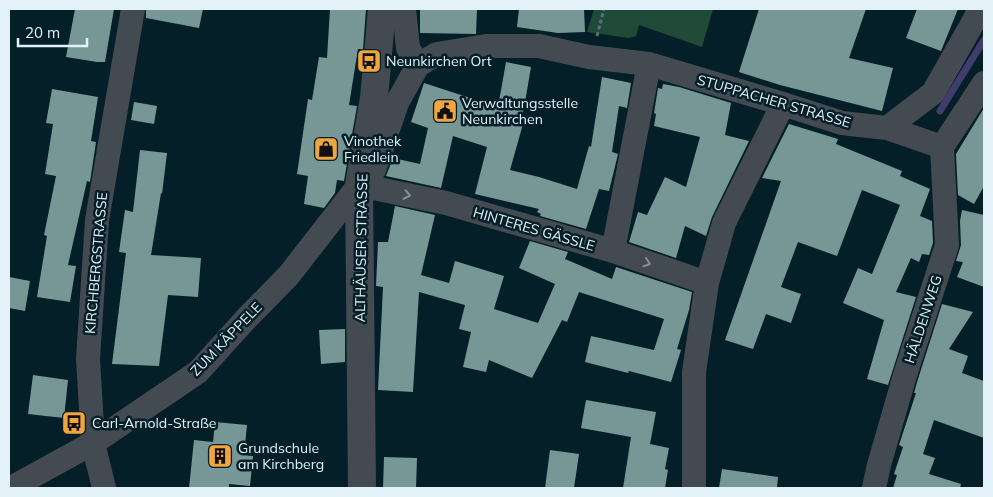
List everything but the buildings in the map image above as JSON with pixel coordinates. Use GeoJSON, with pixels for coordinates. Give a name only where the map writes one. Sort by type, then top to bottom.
{"type":"FeatureCollection","features":[{"type":"Feature","properties":{"kind":"street","name":"KIRCHBERGSTRASSE"},"geometry":{"type":"LineString","coordinates":[[104,488],[93,443],[88,359],[97,220],[133,9]]}},
{"type":"Feature","properties":{"kind":"street","name":"ALTHÄUSER STRASSE"},"geometry":{"type":"LineString","coordinates":[[362,488],[359,185],[374,98],[382,9]]}},
{"type":"Feature","properties":{"kind":"street"},"geometry":{"type":"LineString","coordinates":[[404,9],[408,48],[418,65]]}},
{"type":"Feature","properties":{"kind":"street"},"geometry":{"type":"LineString","coordinates":[[887,128],[933,93],[979,9]]}},
{"type":"Feature","properties":{"kind":"street","name":"STUPPACHER STRASSE"},"geometry":{"type":"LineString","coordinates":[[418,65],[437,54],[486,46],[539,46],[589,58],[648,64],[842,123],[887,128],[942,147]]}},
{"type":"Feature","properties":{"kind":"street"},"geometry":{"type":"LineString","coordinates":[[613,251],[648,64]]}},
{"type":"Feature","properties":{"kind":"street","name":"ZUM KÄPPELE"},"geometry":{"type":"LineString","coordinates":[[11,488],[93,443],[198,372],[289,275],[359,185],[374,170],[397,103],[418,65]]}},
{"type":"Feature","properties":{"kind":"street"},"geometry":{"type":"LineString","coordinates":[[942,147],[984,83]]}},
{"type":"Feature","properties":{"kind":"street"},"geometry":{"type":"LineString","coordinates":[[694,488],[694,372],[707,283],[724,223],[783,104]]}},
{"type":"Feature","properties":{"kind":"street","name":"HÄLDENWEG"},"geometry":{"type":"LineString","coordinates":[[874,488],[905,375],[947,245],[942,147]]}},
{"type":"Feature","properties":{"kind":"street","name":"HINTERES GÄSSLE"},"geometry":{"type":"LineString","coordinates":[[359,185],[446,203],[613,251],[707,283]]}},
{"type":"Feature","properties":{"kind":"green space"},"geometry":{"type":"Polygon","coordinates":[[[594,9],[713,9],[702,47],[639,25],[636,36],[629,38],[587,32],[594,9]]]}},
{"type":"Feature","properties":{"kind":"waterway"},"geometry":{"type":"LineString","coordinates":[[940,111],[984,40]]}},
{"type":"Feature","properties":{"kind":"place","name":"Neunkirchen Ort"},"geometry":{"type":"Point","coordinates":[369,61]}},
{"type":"Feature","properties":{"kind":"place","name":"Verwaltungsstelle Neunkirchen"},"geometry":{"type":"Point","coordinates":[445,111]}},
{"type":"Feature","properties":{"kind":"place","name":"Vinothek Friedlein"},"geometry":{"type":"Point","coordinates":[326,149]}},
{"type":"Feature","properties":{"kind":"place","name":"Carl-Arnold-Straße"},"geometry":{"type":"Point","coordinates":[74,423]}},
{"type":"Feature","properties":{"kind":"place","name":"Grundschule am Kirchberg"},"geometry":{"type":"Point","coordinates":[220,456]}}]}
